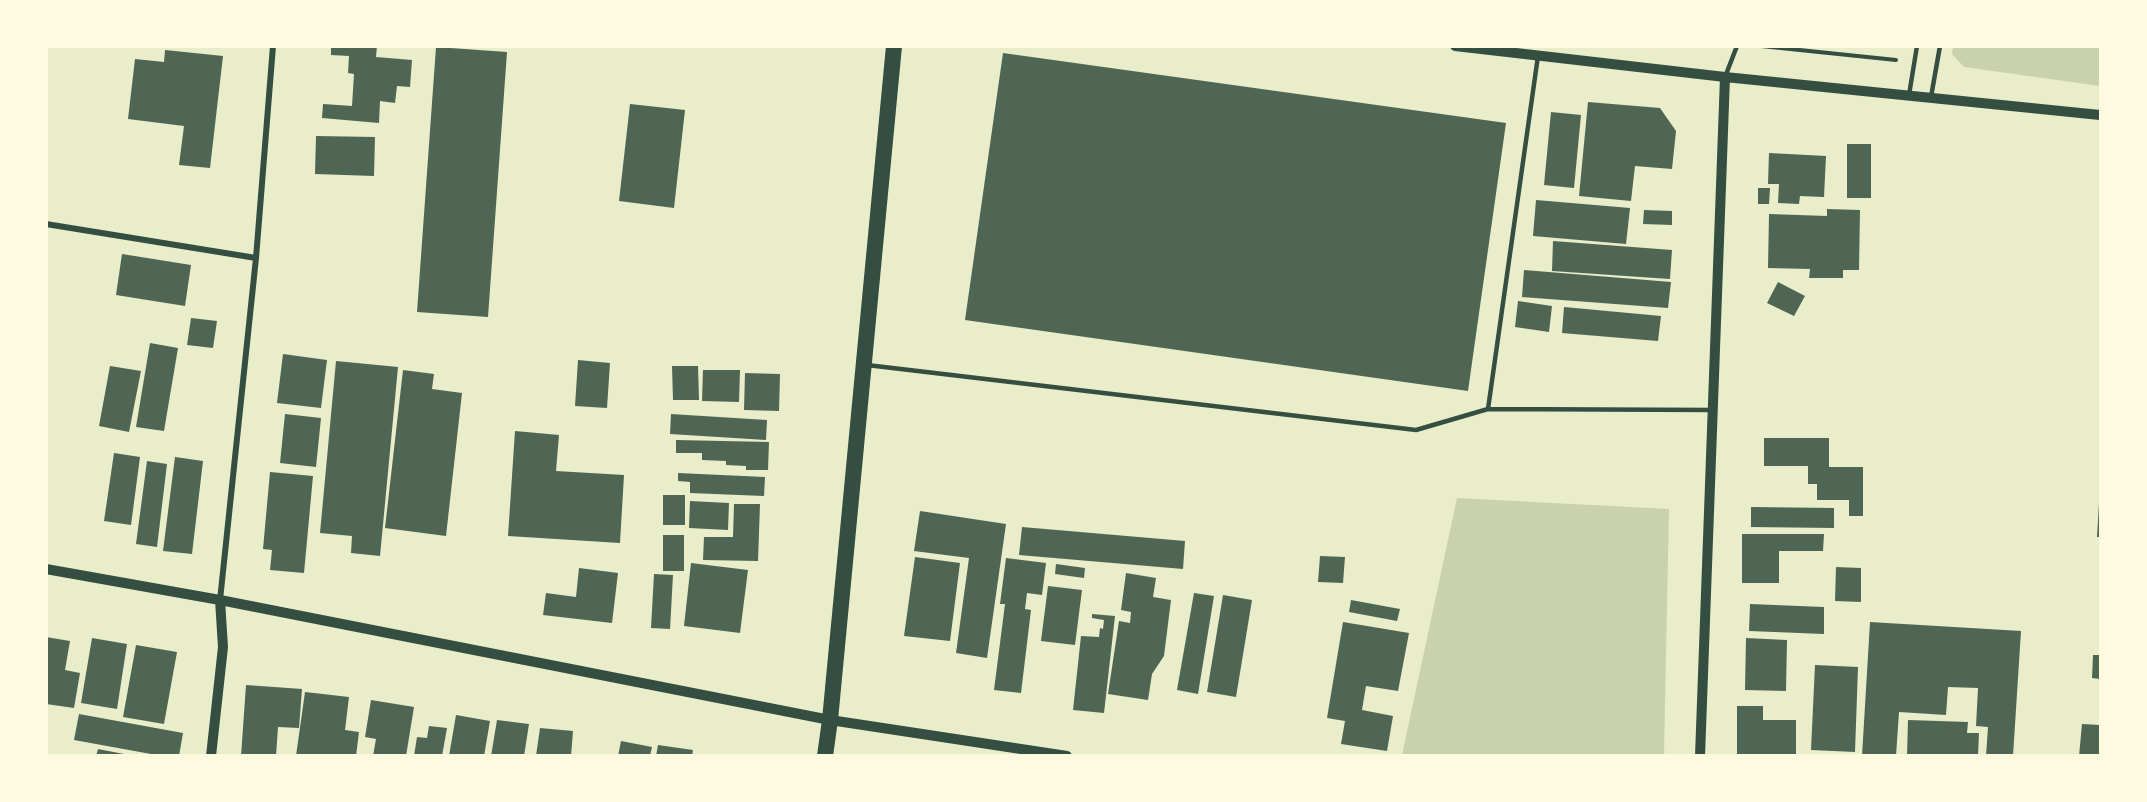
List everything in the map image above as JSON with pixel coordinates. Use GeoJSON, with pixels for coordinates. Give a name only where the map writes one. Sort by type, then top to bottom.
{"type":"FeatureCollection","features":[{"type":"Feature","properties":{"kind":"highway"},"geometry":{"type":"LineString","coordinates":[[825,756],[894,46]]}},
{"type":"Feature","properties":{"kind":"street"},"geometry":{"type":"LineString","coordinates":[[211,756],[223,647],[220,600],[256,258],[273,46]]}},
{"type":"Feature","properties":{"kind":"street"},"geometry":{"type":"LineString","coordinates":[[1455,46],[1725,77],[2100,115]]}},
{"type":"Feature","properties":{"kind":"street"},"geometry":{"type":"LineString","coordinates":[[1700,756],[1725,77]]}},
{"type":"Feature","properties":{"kind":"street"},"geometry":{"type":"LineString","coordinates":[[46,224],[256,258]]}},
{"type":"Feature","properties":{"kind":"street"},"geometry":{"type":"LineString","coordinates":[[46,569],[220,600],[830,720],[1067,756]]}},
{"type":"Feature","properties":{"kind":"lane"},"geometry":{"type":"LineString","coordinates":[[1725,77],[1737,46]]}},
{"type":"Feature","properties":{"kind":"lane"},"geometry":{"type":"LineString","coordinates":[[1909,95],[1917,46]]}},
{"type":"Feature","properties":{"kind":"lane"},"geometry":{"type":"LineString","coordinates":[[1931,97],[1940,46]]}},
{"type":"Feature","properties":{"kind":"lane"},"geometry":{"type":"LineString","coordinates":[[1488,409],[1538,56]]}},
{"type":"Feature","properties":{"kind":"lane"},"geometry":{"type":"LineString","coordinates":[[864,365],[1416,430],[1488,409],[1713,410]]}},
{"type":"Feature","properties":{"kind":"path"},"geometry":{"type":"LineString","coordinates":[[1761,46],[1915,61]]}},
{"type":"Feature","properties":{"kind":"green space"},"geometry":{"type":"Polygon","coordinates":[[[1953,47],[2100,47],[2100,86],[1964,67],[1952,54],[1953,47]]]}},
{"type":"Feature","properties":{"kind":"green space"},"geometry":{"type":"Polygon","coordinates":[[[1457,498],[1669,509],[1664,755],[1402,755],[1457,498]]]}},
{"type":"Feature","properties":{"kind":"building"},"geometry":{"type":"Polygon","coordinates":[[[331,46],[377,46],[376,57],[412,60],[410,87],[397,86],[395,103],[380,101],[379,123],[322,118],[323,104],[352,106],[354,74],[348,73],[349,56],[331,55],[331,46]]]}},
{"type":"Feature","properties":{"kind":"building"},"geometry":{"type":"Polygon","coordinates":[[[436,47],[507,52],[488,317],[417,312],[436,47]]]}},
{"type":"Feature","properties":{"kind":"building"},"geometry":{"type":"Polygon","coordinates":[[[165,50],[223,56],[210,168],[179,165],[184,126],[128,119],[135,59],[164,62],[165,50]]]}},
{"type":"Feature","properties":{"kind":"building"},"geometry":{"type":"Polygon","coordinates":[[[1003,53],[1506,123],[1468,391],[965,320],[1003,53]]]}},
{"type":"Feature","properties":{"kind":"building"},"geometry":{"type":"Polygon","coordinates":[[[1588,102],[1660,108],[1676,131],[1672,169],[1635,166],[1631,201],[1579,196],[1588,102]]]}},
{"type":"Feature","properties":{"kind":"building"},"geometry":{"type":"Polygon","coordinates":[[[630,104],[685,110],[674,208],[619,201],[630,104]]]}},
{"type":"Feature","properties":{"kind":"building"},"geometry":{"type":"Polygon","coordinates":[[[1551,112],[1581,115],[1574,188],[1544,185],[1551,112]]]}},
{"type":"Feature","properties":{"kind":"building"},"geometry":{"type":"Polygon","coordinates":[[[316,136],[375,137],[374,176],[315,174],[316,136]]]}},
{"type":"Feature","properties":{"kind":"building"},"geometry":{"type":"Polygon","coordinates":[[[1847,144],[1871,144],[1871,198],[1847,198],[1847,144]]]}},
{"type":"Feature","properties":{"kind":"building"},"geometry":{"type":"Polygon","coordinates":[[[1769,153],[1826,156],[1824,197],[1800,196],[1799,204],[1778,203],[1779,184],[1768,184],[1769,153]]]}},
{"type":"Feature","properties":{"kind":"building"},"geometry":{"type":"Polygon","coordinates":[[[1758,188],[1770,188],[1769,204],[1758,204],[1758,188]]]}},
{"type":"Feature","properties":{"kind":"building"},"geometry":{"type":"Polygon","coordinates":[[[1536,200],[1630,208],[1626,244],[1533,236],[1536,200]]]}},
{"type":"Feature","properties":{"kind":"building"},"geometry":{"type":"Polygon","coordinates":[[[1827,209],[1860,210],[1859,270],[1843,270],[1843,278],[1809,278],[1810,269],[1768,268],[1769,214],[1827,216],[1827,209]]]}},
{"type":"Feature","properties":{"kind":"building"},"geometry":{"type":"Polygon","coordinates":[[[1644,210],[1672,211],[1672,225],[1643,224],[1644,210]]]}},
{"type":"Feature","properties":{"kind":"building"},"geometry":{"type":"Polygon","coordinates":[[[1553,241],[1672,250],[1670,279],[1552,271],[1553,241]]]}},
{"type":"Feature","properties":{"kind":"building"},"geometry":{"type":"Polygon","coordinates":[[[122,254],[191,265],[185,306],[116,295],[122,254]]]}},
{"type":"Feature","properties":{"kind":"building"},"geometry":{"type":"Polygon","coordinates":[[[1524,270],[1671,282],[1668,308],[1522,297],[1524,270]]]}},
{"type":"Feature","properties":{"kind":"building"},"geometry":{"type":"Polygon","coordinates":[[[1778,282],[1805,296],[1794,316],[1767,303],[1778,282]]]}},
{"type":"Feature","properties":{"kind":"building"},"geometry":{"type":"Polygon","coordinates":[[[1518,301],[1552,306],[1549,332],[1515,327],[1518,301]]]}},
{"type":"Feature","properties":{"kind":"building"},"geometry":{"type":"Polygon","coordinates":[[[1564,307],[1661,316],[1658,341],[1562,333],[1564,307]]]}},
{"type":"Feature","properties":{"kind":"building"},"geometry":{"type":"Polygon","coordinates":[[[191,318],[217,321],[213,348],[187,345],[191,318]]]}},
{"type":"Feature","properties":{"kind":"building"},"geometry":{"type":"Polygon","coordinates":[[[150,343],[178,348],[164,431],[136,427],[150,343]]]}},
{"type":"Feature","properties":{"kind":"building"},"geometry":{"type":"Polygon","coordinates":[[[283,354],[327,360],[321,408],[277,403],[283,354]]]}},
{"type":"Feature","properties":{"kind":"building"},"geometry":{"type":"Polygon","coordinates":[[[578,360],[610,363],[607,408],[575,406],[578,360]]]}},
{"type":"Feature","properties":{"kind":"building"},"geometry":{"type":"Polygon","coordinates":[[[336,361],[398,367],[380,556],[351,553],[352,536],[320,533],[336,361]]]}},
{"type":"Feature","properties":{"kind":"building"},"geometry":{"type":"Polygon","coordinates":[[[110,366],[141,371],[129,432],[99,426],[110,366]]]}},
{"type":"Feature","properties":{"kind":"building"},"geometry":{"type":"Polygon","coordinates":[[[672,366],[698,366],[699,400],[673,400],[672,366]]]}},
{"type":"Feature","properties":{"kind":"building"},"geometry":{"type":"Polygon","coordinates":[[[403,370],[434,374],[432,389],[462,393],[446,536],[385,528],[403,370]]]}},
{"type":"Feature","properties":{"kind":"building"},"geometry":{"type":"Polygon","coordinates":[[[703,370],[740,370],[739,402],[702,401],[703,370]]]}},
{"type":"Feature","properties":{"kind":"building"},"geometry":{"type":"Polygon","coordinates":[[[745,373],[780,374],[779,411],[744,410],[745,373]]]}},
{"type":"Feature","properties":{"kind":"building"},"geometry":{"type":"Polygon","coordinates":[[[285,414],[321,418],[316,467],[280,463],[285,414]]]}},
{"type":"Feature","properties":{"kind":"building"},"geometry":{"type":"Polygon","coordinates":[[[671,414],[767,420],[766,440],[670,434],[671,414]]]}},
{"type":"Feature","properties":{"kind":"building"},"geometry":{"type":"Polygon","coordinates":[[[515,431],[559,435],[556,471],[624,475],[620,543],[508,536],[515,431]]]}},
{"type":"Feature","properties":{"kind":"building"},"geometry":{"type":"Polygon","coordinates":[[[1764,438],[1829,438],[1829,467],[1863,467],[1863,516],[1849,516],[1849,500],[1817,500],[1817,484],[1808,484],[1808,466],[1764,466],[1764,438]]]}},
{"type":"Feature","properties":{"kind":"building"},"geometry":{"type":"Polygon","coordinates":[[[676,440],[769,442],[768,470],[746,470],[746,466],[726,465],[726,461],[702,460],[702,453],[676,453],[676,440]]]}},
{"type":"Feature","properties":{"kind":"building"},"geometry":{"type":"Polygon","coordinates":[[[114,453],[140,457],[131,525],[104,521],[114,453]]]}},
{"type":"Feature","properties":{"kind":"building"},"geometry":{"type":"Polygon","coordinates":[[[175,457],[203,461],[192,554],[163,551],[175,457]]]}},
{"type":"Feature","properties":{"kind":"building"},"geometry":{"type":"Polygon","coordinates":[[[147,461],[167,464],[157,547],[136,544],[147,461]]]}},
{"type":"Feature","properties":{"kind":"building"},"geometry":{"type":"Polygon","coordinates":[[[270,472],[313,476],[304,573],[270,570],[272,550],[263,549],[270,472]]]}},
{"type":"Feature","properties":{"kind":"building"},"geometry":{"type":"Polygon","coordinates":[[[678,473],[765,477],[764,496],[690,493],[690,482],[678,481],[678,473]]]}},
{"type":"Feature","properties":{"kind":"building"},"geometry":{"type":"Polygon","coordinates":[[[663,495],[685,495],[685,525],[663,525],[663,495]]]}},
{"type":"Feature","properties":{"kind":"building"},"geometry":{"type":"Polygon","coordinates":[[[690,501],[729,503],[728,530],[689,528],[690,501]]]}},
{"type":"Feature","properties":{"kind":"building"},"geometry":{"type":"Polygon","coordinates":[[[2099,503],[2100,537],[2097,537],[2099,503]]]}},
{"type":"Feature","properties":{"kind":"building"},"geometry":{"type":"Polygon","coordinates":[[[734,504],[760,504],[758,561],[703,560],[704,537],[733,537],[734,504]]]}},
{"type":"Feature","properties":{"kind":"building"},"geometry":{"type":"Polygon","coordinates":[[[1751,507],[1834,508],[1834,528],[1751,527],[1751,507]]]}},
{"type":"Feature","properties":{"kind":"building"},"geometry":{"type":"Polygon","coordinates":[[[920,511],[1006,524],[987,658],[956,653],[969,558],[914,551],[920,511]]]}},
{"type":"Feature","properties":{"kind":"building"},"geometry":{"type":"Polygon","coordinates":[[[1022,527],[1185,541],[1183,569],[1019,555],[1022,527]]]}},
{"type":"Feature","properties":{"kind":"building"},"geometry":{"type":"Polygon","coordinates":[[[1742,534],[1824,534],[1823,551],[1779,551],[1779,583],[1742,583],[1742,534]]]}},
{"type":"Feature","properties":{"kind":"building"},"geometry":{"type":"Polygon","coordinates":[[[663,535],[684,535],[684,571],[663,571],[663,535]]]}},
{"type":"Feature","properties":{"kind":"building"},"geometry":{"type":"Polygon","coordinates":[[[1320,556],[1345,557],[1343,583],[1318,582],[1320,556]]]}},
{"type":"Feature","properties":{"kind":"building"},"geometry":{"type":"Polygon","coordinates":[[[915,557],[960,563],[950,641],[904,636],[915,557]]]}},
{"type":"Feature","properties":{"kind":"building"},"geometry":{"type":"Polygon","coordinates":[[[1006,558],[1046,563],[1042,595],[1027,593],[1025,609],[1031,610],[1021,693],[994,690],[1005,604],[1000,604],[1006,558]]]}},
{"type":"Feature","properties":{"kind":"building"},"geometry":{"type":"Polygon","coordinates":[[[691,563],[748,570],[740,633],[684,626],[691,563]]]}},
{"type":"Feature","properties":{"kind":"building"},"geometry":{"type":"Polygon","coordinates":[[[1056,564],[1085,568],[1084,578],[1055,574],[1056,564]]]}},
{"type":"Feature","properties":{"kind":"building"},"geometry":{"type":"Polygon","coordinates":[[[1836,567],[1861,568],[1861,602],[1835,601],[1836,567]]]}},
{"type":"Feature","properties":{"kind":"building"},"geometry":{"type":"Polygon","coordinates":[[[579,568],[618,573],[612,623],[543,615],[546,593],[576,597],[579,568]]]}},
{"type":"Feature","properties":{"kind":"building"},"geometry":{"type":"Polygon","coordinates":[[[1126,573],[1156,578],[1153,597],[1171,600],[1164,656],[1152,674],[1148,700],[1108,694],[1119,621],[1130,623],[1131,612],[1121,610],[1126,573]]]}},
{"type":"Feature","properties":{"kind":"building"},"geometry":{"type":"Polygon","coordinates":[[[654,574],[673,575],[670,629],[651,628],[654,574]]]}},
{"type":"Feature","properties":{"kind":"building"},"geometry":{"type":"Polygon","coordinates":[[[1048,586],[1082,590],[1075,645],[1041,641],[1048,586]]]}},
{"type":"Feature","properties":{"kind":"building"},"geometry":{"type":"Polygon","coordinates":[[[1194,593],[1214,596],[1198,694],[1177,690],[1194,593]]]}},
{"type":"Feature","properties":{"kind":"building"},"geometry":{"type":"Polygon","coordinates":[[[1223,595],[1252,600],[1236,697],[1207,692],[1223,595]]]}},
{"type":"Feature","properties":{"kind":"building"},"geometry":{"type":"Polygon","coordinates":[[[1351,600],[1400,609],[1397,621],[1349,612],[1351,600]]]}},
{"type":"Feature","properties":{"kind":"building"},"geometry":{"type":"Polygon","coordinates":[[[1750,604],[1824,607],[1824,634],[1749,631],[1750,604]]]}},
{"type":"Feature","properties":{"kind":"building"},"geometry":{"type":"Polygon","coordinates":[[[1092,614],[1115,616],[1104,713],[1073,710],[1081,636],[1099,637],[1100,628],[1103,629],[1104,620],[1092,618],[1092,614]]]}},
{"type":"Feature","properties":{"kind":"building"},"geometry":{"type":"Polygon","coordinates":[[[1343,622],[1409,633],[1398,691],[1366,686],[1362,710],[1393,716],[1387,751],[1341,744],[1345,721],[1327,718],[1343,622]]]}},
{"type":"Feature","properties":{"kind":"building"},"geometry":{"type":"Polygon","coordinates":[[[1870,622],[2021,631],[2013,756],[1986,756],[1988,727],[1976,726],[1978,688],[1948,687],[1946,715],[1899,712],[1896,756],[1862,756],[1870,622]]]}},
{"type":"Feature","properties":{"kind":"building"},"geometry":{"type":"Polygon","coordinates":[[[46,637],[70,641],[65,670],[80,673],[74,708],[46,704],[46,637]]]}},
{"type":"Feature","properties":{"kind":"building"},"geometry":{"type":"Polygon","coordinates":[[[92,638],[127,644],[117,709],[81,703],[92,638]]]}},
{"type":"Feature","properties":{"kind":"building"},"geometry":{"type":"Polygon","coordinates":[[[1746,638],[1787,640],[1786,691],[1745,690],[1746,638]]]}},
{"type":"Feature","properties":{"kind":"building"},"geometry":{"type":"Polygon","coordinates":[[[136,645],[177,652],[164,724],[123,717],[136,645]]]}},
{"type":"Feature","properties":{"kind":"building"},"geometry":{"type":"Polygon","coordinates":[[[2093,655],[2100,655],[2100,679],[2092,678],[2093,655]]]}},
{"type":"Feature","properties":{"kind":"building"},"geometry":{"type":"Polygon","coordinates":[[[1815,665],[1858,667],[1855,752],[1811,750],[1815,665]]]}},
{"type":"Feature","properties":{"kind":"building"},"geometry":{"type":"Polygon","coordinates":[[[246,685],[302,689],[299,728],[278,727],[276,756],[241,756],[246,685]]]}},
{"type":"Feature","properties":{"kind":"building"},"geometry":{"type":"Polygon","coordinates":[[[305,692],[349,697],[345,730],[359,732],[356,756],[296,756],[305,692]]]}},
{"type":"Feature","properties":{"kind":"building"},"geometry":{"type":"Polygon","coordinates":[[[371,700],[414,707],[406,756],[373,756],[376,739],[365,737],[371,700]]]}},
{"type":"Feature","properties":{"kind":"building"},"geometry":{"type":"Polygon","coordinates":[[[1737,706],[1763,706],[1763,720],[1796,720],[1796,756],[1737,756],[1737,706]]]}},
{"type":"Feature","properties":{"kind":"building"},"geometry":{"type":"Polygon","coordinates":[[[79,714],[183,733],[179,756],[162,756],[74,740],[79,714]]]}},
{"type":"Feature","properties":{"kind":"building"},"geometry":{"type":"Polygon","coordinates":[[[456,715],[490,721],[484,756],[449,756],[456,715]]]}},
{"type":"Feature","properties":{"kind":"building"},"geometry":{"type":"Polygon","coordinates":[[[497,720],[529,724],[524,756],[491,756],[497,720]]]}},
{"type":"Feature","properties":{"kind":"building"},"geometry":{"type":"Polygon","coordinates":[[[1908,720],[1968,722],[1967,733],[1979,733],[1978,756],[1907,756],[1908,720]]]}},
{"type":"Feature","properties":{"kind":"building"},"geometry":{"type":"Polygon","coordinates":[[[2082,724],[2100,725],[2100,756],[2079,756],[2082,724]]]}},
{"type":"Feature","properties":{"kind":"building"},"geometry":{"type":"Polygon","coordinates":[[[429,726],[447,728],[442,756],[414,756],[417,737],[427,738],[429,726]]]}},
{"type":"Feature","properties":{"kind":"building"},"geometry":{"type":"Polygon","coordinates":[[[540,728],[573,731],[571,756],[536,756],[540,728]]]}},
{"type":"Feature","properties":{"kind":"building"},"geometry":{"type":"Polygon","coordinates":[[[621,741],[652,747],[650,756],[618,756],[621,741]]]}},
{"type":"Feature","properties":{"kind":"building"},"geometry":{"type":"Polygon","coordinates":[[[658,745],[693,750],[692,756],[656,756],[658,745]]]}},
{"type":"Feature","properties":{"kind":"building"},"geometry":{"type":"Polygon","coordinates":[[[98,749],[124,754],[124,756],[96,756],[98,749]]]}}]}
